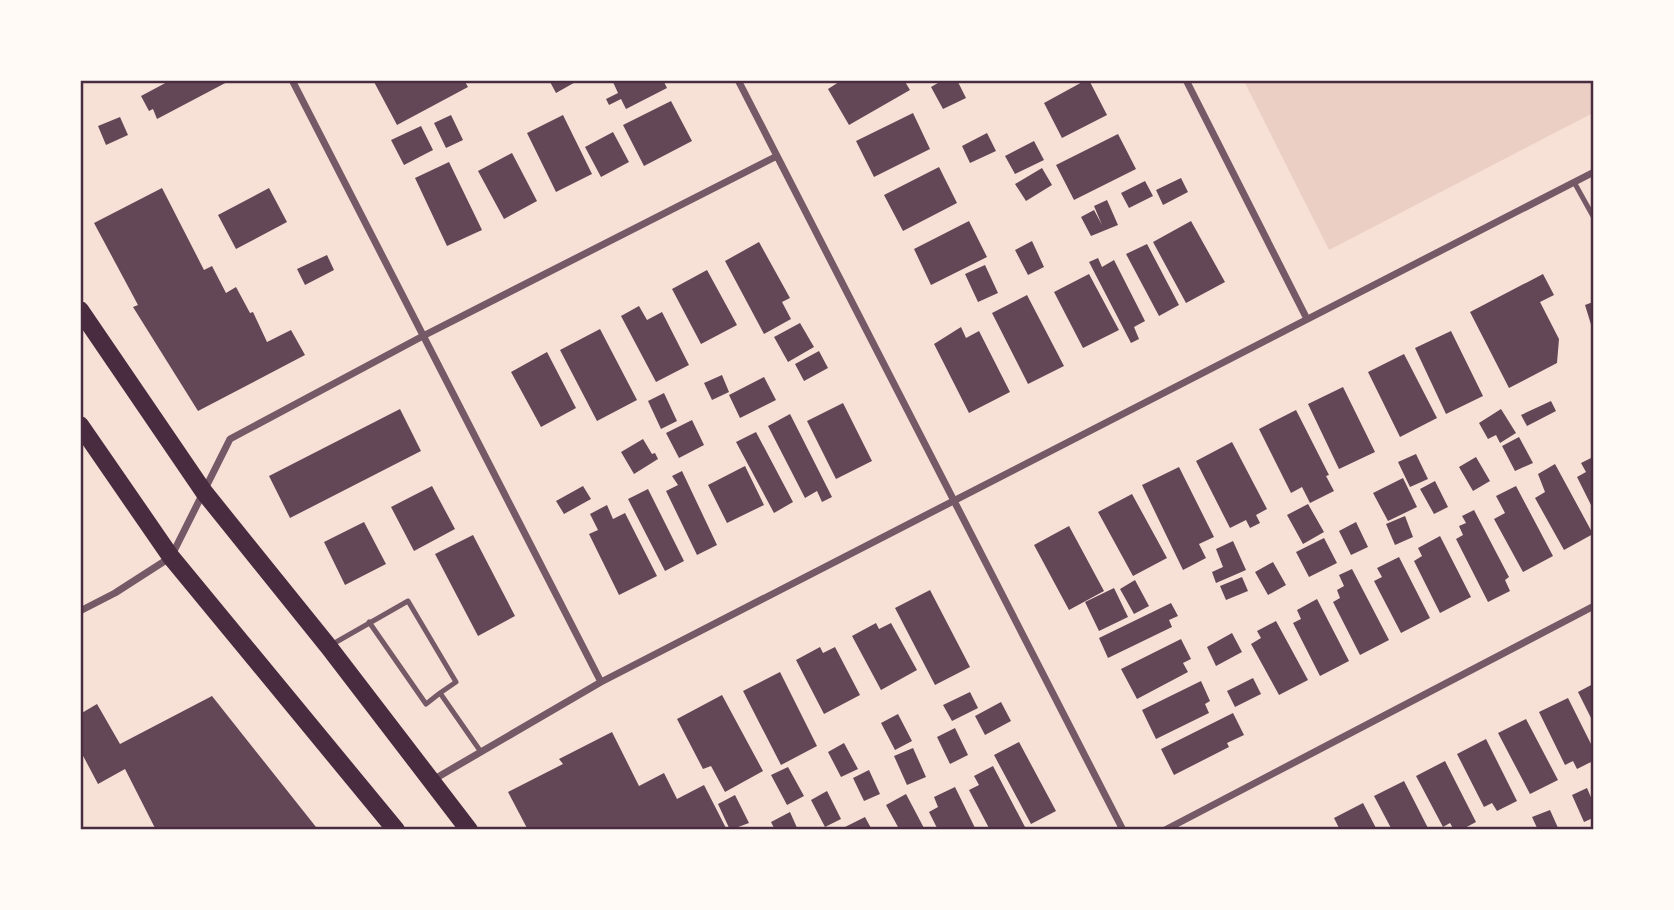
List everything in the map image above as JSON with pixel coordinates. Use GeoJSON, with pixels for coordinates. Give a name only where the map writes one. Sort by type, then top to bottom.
{"type":"FeatureCollection","features":[{"type":"Feature","properties":{"kind":"main road"},"geometry":{"type":"LineString","coordinates":[[80,310],[204,492],[328,646],[469,830]]}},
{"type":"Feature","properties":{"kind":"main road"},"geometry":{"type":"LineString","coordinates":[[80,425],[171,557],[397,830]]}},
{"type":"Feature","properties":{"kind":"street"},"geometry":{"type":"LineString","coordinates":[[292,80],[601,682]]}},
{"type":"Feature","properties":{"kind":"street"},"geometry":{"type":"LineString","coordinates":[[738,80],[1123,830]]}},
{"type":"Feature","properties":{"kind":"street"},"geometry":{"type":"LineString","coordinates":[[1186,80],[1307,319]]}},
{"type":"Feature","properties":{"kind":"street"},"geometry":{"type":"LineString","coordinates":[[80,611],[116,593],[171,557],[230,439],[423,336],[776,156]]}},
{"type":"Feature","properties":{"kind":"street"},"geometry":{"type":"LineString","coordinates":[[430,781],[601,682],[1594,172]]}},
{"type":"Feature","properties":{"kind":"street"},"geometry":{"type":"LineString","coordinates":[[1165,830],[1594,606]]}},
{"type":"Feature","properties":{"kind":"lane"},"geometry":{"type":"LineString","coordinates":[[1574,182],[1594,218]]}},
{"type":"Feature","properties":{"kind":"lane"},"geometry":{"type":"LineString","coordinates":[[328,646],[369,622],[408,601],[456,682],[426,704],[369,622]]}},
{"type":"Feature","properties":{"kind":"lane"},"geometry":{"type":"LineString","coordinates":[[440,694],[481,752]]}},
{"type":"Feature","properties":{"kind":"shaded area"},"geometry":{"type":"Polygon","coordinates":[[[1244,81],[1593,81],[1593,113],[1329,250],[1244,81]]]}},
{"type":"Feature","properties":{"kind":"building"},"geometry":{"type":"Polygon","coordinates":[[[171,80],[231,80],[157,119],[153,109],[149,111],[141,96],[171,80]]]}},
{"type":"Feature","properties":{"kind":"building"},"geometry":{"type":"Polygon","coordinates":[[[373,80],[464,80],[468,87],[397,125],[373,80]]]}},
{"type":"Feature","properties":{"kind":"building"},"geometry":{"type":"Polygon","coordinates":[[[549,80],[579,80],[556,93],[549,80]]]}},
{"type":"Feature","properties":{"kind":"building"},"geometry":{"type":"Polygon","coordinates":[[[612,80],[663,80],[667,88],[626,109],[621,99],[609,105],[606,99],[618,93],[612,80]]]}},
{"type":"Feature","properties":{"kind":"building"},"geometry":{"type":"Polygon","coordinates":[[[842,80],[904,80],[910,90],[849,125],[828,89],[842,80]]]}},
{"type":"Feature","properties":{"kind":"building"},"geometry":{"type":"Polygon","coordinates":[[[943,80],[957,80],[966,98],[943,109],[931,87],[943,80]]]}},
{"type":"Feature","properties":{"kind":"building"},"geometry":{"type":"Polygon","coordinates":[[[1089,80],[1107,115],[1062,138],[1044,103],[1089,80]]]}},
{"type":"Feature","properties":{"kind":"building"},"geometry":{"type":"Polygon","coordinates":[[[671,101],[692,141],[644,166],[623,125],[671,101]]]}},
{"type":"Feature","properties":{"kind":"building"},"geometry":{"type":"Polygon","coordinates":[[[913,113],[930,149],[874,177],[856,141],[913,113]]]}},
{"type":"Feature","properties":{"kind":"building"},"geometry":{"type":"Polygon","coordinates":[[[451,115],[463,140],[446,148],[434,123],[451,115]]]}},
{"type":"Feature","properties":{"kind":"building"},"geometry":{"type":"Polygon","coordinates":[[[563,115],[592,174],[556,192],[527,133],[563,115]]]}},
{"type":"Feature","properties":{"kind":"building"},"geometry":{"type":"Polygon","coordinates":[[[120,117],[128,135],[106,145],[98,126],[120,117]]]}},
{"type":"Feature","properties":{"kind":"building"},"geometry":{"type":"Polygon","coordinates":[[[421,126],[433,150],[404,165],[391,140],[421,126]]]}},
{"type":"Feature","properties":{"kind":"building"},"geometry":{"type":"Polygon","coordinates":[[[613,132],[629,162],[601,177],[585,147],[613,132]]]}},
{"type":"Feature","properties":{"kind":"building"},"geometry":{"type":"Polygon","coordinates":[[[987,133],[996,151],[970,163],[962,146],[987,133]]]}},
{"type":"Feature","properties":{"kind":"building"},"geometry":{"type":"Polygon","coordinates":[[[1118,134],[1136,169],[1074,200],[1056,165],[1118,134]]]}},
{"type":"Feature","properties":{"kind":"building"},"geometry":{"type":"Polygon","coordinates":[[[1034,141],[1044,160],[1015,174],[1005,156],[1034,141]]]}},
{"type":"Feature","properties":{"kind":"building"},"geometry":{"type":"Polygon","coordinates":[[[512,153],[537,201],[504,219],[478,171],[512,153]]]}},
{"type":"Feature","properties":{"kind":"building"},"geometry":{"type":"Polygon","coordinates":[[[449,162],[482,230],[447,246],[415,178],[449,162]]]}},
{"type":"Feature","properties":{"kind":"building"},"geometry":{"type":"Polygon","coordinates":[[[939,167],[957,203],[903,231],[884,195],[939,167]]]}},
{"type":"Feature","properties":{"kind":"building"},"geometry":{"type":"Polygon","coordinates":[[[1042,168],[1052,185],[1026,201],[1015,184],[1042,168]]]}},
{"type":"Feature","properties":{"kind":"building"},"geometry":{"type":"Polygon","coordinates":[[[1181,178],[1188,192],[1163,205],[1156,190],[1181,178]]]}},
{"type":"Feature","properties":{"kind":"building"},"geometry":{"type":"Polygon","coordinates":[[[1145,181],[1153,196],[1129,208],[1121,193],[1145,181]]]}},
{"type":"Feature","properties":{"kind":"building"},"geometry":{"type":"Polygon","coordinates":[[[162,188],[204,270],[212,266],[226,293],[236,287],[250,313],[253,312],[267,342],[291,330],[305,355],[198,411],[133,307],[138,305],[94,223],[162,188]]]}},
{"type":"Feature","properties":{"kind":"building"},"geometry":{"type":"Polygon","coordinates":[[[269,188],[287,222],[236,249],[218,215],[269,188]]]}},
{"type":"Feature","properties":{"kind":"building"},"geometry":{"type":"Polygon","coordinates":[[[1107,200],[1118,225],[1091,236],[1081,217],[1094,210],[1102,225],[1094,206],[1107,200]]]}},
{"type":"Feature","properties":{"kind":"building"},"geometry":{"type":"Polygon","coordinates":[[[969,221],[987,257],[931,285],[914,249],[969,221]]]}},
{"type":"Feature","properties":{"kind":"building"},"geometry":{"type":"Polygon","coordinates":[[[1191,221],[1225,282],[1186,303],[1153,242],[1191,221]]]}},
{"type":"Feature","properties":{"kind":"building"},"geometry":{"type":"Polygon","coordinates":[[[1032,241],[1044,267],[1028,275],[1015,250],[1032,241]]]}},
{"type":"Feature","properties":{"kind":"building"},"geometry":{"type":"Polygon","coordinates":[[[759,242],[790,298],[782,302],[791,319],[764,334],[725,261],[759,242]]]}},
{"type":"Feature","properties":{"kind":"building"},"geometry":{"type":"Polygon","coordinates":[[[1147,244],[1179,305],[1159,316],[1126,254],[1147,244]]]}},
{"type":"Feature","properties":{"kind":"building"},"geometry":{"type":"Polygon","coordinates":[[[327,255],[334,270],[305,285],[297,269],[327,255]]]}},
{"type":"Feature","properties":{"kind":"building"},"geometry":{"type":"Polygon","coordinates":[[[1098,258],[1102,267],[1114,260],[1145,321],[1134,327],[1139,339],[1131,343],[1089,262],[1098,258]]]}},
{"type":"Feature","properties":{"kind":"building"},"geometry":{"type":"Polygon","coordinates":[[[985,265],[998,293],[978,302],[965,274],[985,265]]]}},
{"type":"Feature","properties":{"kind":"building"},"geometry":{"type":"Polygon","coordinates":[[[707,270],[737,325],[701,344],[672,289],[707,270]]]}},
{"type":"Feature","properties":{"kind":"building"},"geometry":{"type":"Polygon","coordinates":[[[1089,274],[1119,330],[1083,348],[1054,292],[1089,274]]]}},
{"type":"Feature","properties":{"kind":"building"},"geometry":{"type":"Polygon","coordinates":[[[1543,274],[1554,295],[1540,302],[1559,339],[1557,363],[1509,388],[1470,312],[1543,274]]]}},
{"type":"Feature","properties":{"kind":"building"},"geometry":{"type":"Polygon","coordinates":[[[1027,295],[1064,366],[1028,384],[992,313],[1027,295]]]}},
{"type":"Feature","properties":{"kind":"building"},"geometry":{"type":"Polygon","coordinates":[[[1593,302],[1593,331],[1585,305],[1593,302]]]}},
{"type":"Feature","properties":{"kind":"building"},"geometry":{"type":"Polygon","coordinates":[[[639,306],[647,320],[662,312],[689,365],[656,382],[621,316],[639,306]]]}},
{"type":"Feature","properties":{"kind":"building"},"geometry":{"type":"Polygon","coordinates":[[[800,323],[814,347],[788,362],[774,337],[800,323]]]}},
{"type":"Feature","properties":{"kind":"building"},"geometry":{"type":"Polygon","coordinates":[[[961,327],[966,338],[979,331],[1010,392],[969,413],[934,344],[961,327]]]}},
{"type":"Feature","properties":{"kind":"building"},"geometry":{"type":"Polygon","coordinates":[[[600,329],[637,400],[597,421],[560,350],[600,329]]]}},
{"type":"Feature","properties":{"kind":"building"},"geometry":{"type":"Polygon","coordinates":[[[1451,331],[1483,396],[1446,414],[1415,348],[1451,331]]]}},
{"type":"Feature","properties":{"kind":"building"},"geometry":{"type":"Polygon","coordinates":[[[819,351],[828,368],[804,381],[795,364],[819,351]]]}},
{"type":"Feature","properties":{"kind":"building"},"geometry":{"type":"Polygon","coordinates":[[[547,352],[576,408],[541,427],[511,372],[547,352]]]}},
{"type":"Feature","properties":{"kind":"building"},"geometry":{"type":"Polygon","coordinates":[[[1404,354],[1437,418],[1400,437],[1368,372],[1404,354]]]}},
{"type":"Feature","properties":{"kind":"building"},"geometry":{"type":"Polygon","coordinates":[[[722,375],[729,392],[712,400],[704,383],[722,375]]]}},
{"type":"Feature","properties":{"kind":"building"},"geometry":{"type":"Polygon","coordinates":[[[764,377],[776,400],[740,418],[729,395],[764,377]]]}},
{"type":"Feature","properties":{"kind":"building"},"geometry":{"type":"Polygon","coordinates":[[[1343,387],[1375,452],[1339,469],[1308,404],[1343,387]]]}},
{"type":"Feature","properties":{"kind":"building"},"geometry":{"type":"Polygon","coordinates":[[[664,393],[677,421],[661,429],[648,401],[664,393]]]}},
{"type":"Feature","properties":{"kind":"building"},"geometry":{"type":"Polygon","coordinates":[[[1551,401],[1556,411],[1527,426],[1521,415],[1551,401]]]}},
{"type":"Feature","properties":{"kind":"building"},"geometry":{"type":"Polygon","coordinates":[[[843,403],[872,461],[836,479],[807,421],[843,403]]]}},
{"type":"Feature","properties":{"kind":"building"},"geometry":{"type":"Polygon","coordinates":[[[400,409],[421,451],[290,518],[269,476],[400,409]]]}},
{"type":"Feature","properties":{"kind":"building"},"geometry":{"type":"Polygon","coordinates":[[[1501,409],[1516,433],[1500,443],[1496,435],[1488,439],[1479,423],[1501,409]]]}},
{"type":"Feature","properties":{"kind":"building"},"geometry":{"type":"Polygon","coordinates":[[[1296,410],[1329,475],[1326,476],[1334,491],[1310,503],[1302,487],[1291,493],[1259,429],[1296,410]]]}},
{"type":"Feature","properties":{"kind":"building"},"geometry":{"type":"Polygon","coordinates":[[[790,414],[832,497],[822,502],[817,491],[805,498],[768,426],[790,414]]]}},
{"type":"Feature","properties":{"kind":"building"},"geometry":{"type":"Polygon","coordinates":[[[692,420],[704,445],[679,458],[666,433],[692,420]]]}},
{"type":"Feature","properties":{"kind":"building"},"geometry":{"type":"Polygon","coordinates":[[[756,432],[793,502],[774,513],[736,442],[756,432]]]}},
{"type":"Feature","properties":{"kind":"building"},"geometry":{"type":"Polygon","coordinates":[[[1519,437],[1533,463],[1515,471],[1502,446],[1519,437]]]}},
{"type":"Feature","properties":{"kind":"building"},"geometry":{"type":"Polygon","coordinates":[[[643,439],[658,459],[634,474],[621,452],[643,439]]]}},
{"type":"Feature","properties":{"kind":"building"},"geometry":{"type":"Polygon","coordinates":[[[1232,442],[1267,509],[1256,515],[1260,523],[1250,528],[1246,520],[1230,528],[1196,461],[1232,442]]]}},
{"type":"Feature","properties":{"kind":"building"},"geometry":{"type":"Polygon","coordinates":[[[1416,454],[1428,479],[1410,487],[1398,462],[1416,454]]]}},
{"type":"Feature","properties":{"kind":"building"},"geometry":{"type":"Polygon","coordinates":[[[1476,457],[1490,481],[1473,491],[1459,467],[1476,457]]]}},
{"type":"Feature","properties":{"kind":"building"},"geometry":{"type":"Polygon","coordinates":[[[1593,457],[1593,509],[1577,477],[1586,472],[1581,463],[1593,457]]]}},
{"type":"Feature","properties":{"kind":"building"},"geometry":{"type":"Polygon","coordinates":[[[1555,464],[1593,534],[1564,550],[1535,498],[1545,492],[1538,474],[1555,464]]]}},
{"type":"Feature","properties":{"kind":"building"},"geometry":{"type":"Polygon","coordinates":[[[745,466],[764,505],[727,523],[708,485],[745,466]]]}},
{"type":"Feature","properties":{"kind":"building"},"geometry":{"type":"Polygon","coordinates":[[[1179,467],[1214,537],[1199,544],[1206,558],[1183,570],[1142,485],[1179,467]]]}},
{"type":"Feature","properties":{"kind":"building"},"geometry":{"type":"Polygon","coordinates":[[[682,471],[717,545],[697,555],[666,491],[678,485],[672,476],[682,471]]]}},
{"type":"Feature","properties":{"kind":"building"},"geometry":{"type":"Polygon","coordinates":[[[1403,478],[1417,507],[1388,521],[1373,493],[1403,478]]]}},
{"type":"Feature","properties":{"kind":"building"},"geometry":{"type":"Polygon","coordinates":[[[1435,481],[1448,507],[1434,514],[1420,489],[1435,481]]]}},
{"type":"Feature","properties":{"kind":"building"},"geometry":{"type":"Polygon","coordinates":[[[432,486],[455,529],[414,551],[391,507],[432,486]]]}},
{"type":"Feature","properties":{"kind":"building"},"geometry":{"type":"Polygon","coordinates":[[[583,486],[591,499],[564,514],[556,501],[583,486]]]}},
{"type":"Feature","properties":{"kind":"building"},"geometry":{"type":"Polygon","coordinates":[[[1516,486],[1553,556],[1523,572],[1494,519],[1505,513],[1496,496],[1516,486]]]}},
{"type":"Feature","properties":{"kind":"building"},"geometry":{"type":"Polygon","coordinates":[[[648,489],[684,561],[665,571],[628,499],[648,489]]]}},
{"type":"Feature","properties":{"kind":"building"},"geometry":{"type":"Polygon","coordinates":[[[1132,494],[1167,558],[1133,576],[1098,512],[1132,494]]]}},
{"type":"Feature","properties":{"kind":"building"},"geometry":{"type":"Polygon","coordinates":[[[1308,504],[1324,532],[1303,544],[1287,515],[1308,504]]]}},
{"type":"Feature","properties":{"kind":"building"},"geometry":{"type":"Polygon","coordinates":[[[607,505],[613,519],[625,513],[657,576],[619,595],[589,534],[598,530],[590,514],[607,505]]]}},
{"type":"Feature","properties":{"kind":"building"},"geometry":{"type":"Polygon","coordinates":[[[1474,510],[1509,577],[1505,580],[1510,591],[1488,602],[1456,539],[1463,535],[1459,526],[1466,523],[1462,516],[1474,510]]]}},
{"type":"Feature","properties":{"kind":"building"},"geometry":{"type":"Polygon","coordinates":[[[1405,516],[1413,537],[1395,545],[1386,524],[1405,516]]]}},
{"type":"Feature","properties":{"kind":"building"},"geometry":{"type":"Polygon","coordinates":[[[364,522],[386,564],[345,585],[324,542],[364,522]]]}},
{"type":"Feature","properties":{"kind":"building"},"geometry":{"type":"Polygon","coordinates":[[[1356,522],[1368,547],[1351,555],[1339,531],[1356,522]]]}},
{"type":"Feature","properties":{"kind":"building"},"geometry":{"type":"Polygon","coordinates":[[[1069,526],[1104,591],[1069,610],[1034,545],[1069,526]]]}},
{"type":"Feature","properties":{"kind":"building"},"geometry":{"type":"Polygon","coordinates":[[[473,535],[515,616],[478,636],[435,554],[473,535]]]}},
{"type":"Feature","properties":{"kind":"building"},"geometry":{"type":"Polygon","coordinates":[[[1440,536],[1471,597],[1440,613],[1414,561],[1422,556],[1418,548],[1440,536]]]}},
{"type":"Feature","properties":{"kind":"building"},"geometry":{"type":"Polygon","coordinates":[[[1324,538],[1337,563],[1309,577],[1296,552],[1324,538]]]}},
{"type":"Feature","properties":{"kind":"building"},"geometry":{"type":"Polygon","coordinates":[[[1233,541],[1246,570],[1216,583],[1212,572],[1223,567],[1216,549],[1233,541]]]}},
{"type":"Feature","properties":{"kind":"building"},"geometry":{"type":"Polygon","coordinates":[[[1399,557],[1430,618],[1401,633],[1374,581],[1382,577],[1377,568],[1399,557]]]}},
{"type":"Feature","properties":{"kind":"building"},"geometry":{"type":"Polygon","coordinates":[[[1273,562],[1286,585],[1268,595],[1255,572],[1273,562]]]}},
{"type":"Feature","properties":{"kind":"building"},"geometry":{"type":"Polygon","coordinates":[[[1352,569],[1389,640],[1360,655],[1333,602],[1340,598],[1337,590],[1344,586],[1339,575],[1352,569]]]}},
{"type":"Feature","properties":{"kind":"building"},"geometry":{"type":"Polygon","coordinates":[[[1242,577],[1248,591],[1226,600],[1220,586],[1242,577]]]}},
{"type":"Feature","properties":{"kind":"building"},"geometry":{"type":"Polygon","coordinates":[[[1135,580],[1149,606],[1134,614],[1120,589],[1135,580]]]}},
{"type":"Feature","properties":{"kind":"building"},"geometry":{"type":"Polygon","coordinates":[[[1114,588],[1128,617],[1099,631],[1085,602],[1114,588]]]}},
{"type":"Feature","properties":{"kind":"building"},"geometry":{"type":"Polygon","coordinates":[[[930,590],[970,667],[935,685],[895,608],[930,590]]]}},
{"type":"Feature","properties":{"kind":"building"},"geometry":{"type":"Polygon","coordinates":[[[1317,599],[1349,661],[1320,676],[1293,623],[1301,619],[1297,610],[1317,599]]]}},
{"type":"Feature","properties":{"kind":"building"},"geometry":{"type":"Polygon","coordinates":[[[1171,603],[1178,616],[1169,620],[1172,627],[1108,658],[1099,638],[1171,603]]]}},
{"type":"Feature","properties":{"kind":"building"},"geometry":{"type":"Polygon","coordinates":[[[1276,621],[1308,680],[1279,695],[1251,644],[1261,638],[1257,631],[1276,621]]]}},
{"type":"Feature","properties":{"kind":"building"},"geometry":{"type":"Polygon","coordinates":[[[876,623],[879,629],[891,623],[917,670],[881,690],[852,636],[876,623]]]}},
{"type":"Feature","properties":{"kind":"building"},"geometry":{"type":"Polygon","coordinates":[[[1232,633],[1242,652],[1216,666],[1207,647],[1232,633]]]}},
{"type":"Feature","properties":{"kind":"building"},"geometry":{"type":"Polygon","coordinates":[[[1181,639],[1191,659],[1183,663],[1188,672],[1137,699],[1121,669],[1181,639]]]}},
{"type":"Feature","properties":{"kind":"building"},"geometry":{"type":"Polygon","coordinates":[[[820,647],[823,653],[835,647],[860,695],[824,714],[796,660],[820,647]]]}},
{"type":"Feature","properties":{"kind":"building"},"geometry":{"type":"Polygon","coordinates":[[[780,672],[817,746],[781,765],[743,691],[780,672]]]}},
{"type":"Feature","properties":{"kind":"building"},"geometry":{"type":"Polygon","coordinates":[[[1253,678],[1261,694],[1235,707],[1227,691],[1253,678]]]}},
{"type":"Feature","properties":{"kind":"building"},"geometry":{"type":"Polygon","coordinates":[[[1201,681],[1210,701],[1205,704],[1209,713],[1156,739],[1142,710],[1201,681]]]}},
{"type":"Feature","properties":{"kind":"building"},"geometry":{"type":"Polygon","coordinates":[[[1593,684],[1593,722],[1578,692],[1593,684]]]}},
{"type":"Feature","properties":{"kind":"building"},"geometry":{"type":"Polygon","coordinates":[[[970,692],[978,708],[952,721],[943,705],[970,692]]]}},
{"type":"Feature","properties":{"kind":"building"},"geometry":{"type":"Polygon","coordinates":[[[722,695],[763,771],[725,792],[711,766],[703,769],[677,719],[722,695]]]}},
{"type":"Feature","properties":{"kind":"building"},"geometry":{"type":"Polygon","coordinates":[[[212,696],[316,830],[156,830],[125,769],[98,784],[80,750],[80,714],[97,704],[120,744],[212,696]]]}},
{"type":"Feature","properties":{"kind":"building"},"geometry":{"type":"Polygon","coordinates":[[[1568,698],[1593,748],[1593,761],[1577,769],[1573,761],[1565,765],[1539,712],[1568,698]]]}},
{"type":"Feature","properties":{"kind":"building"},"geometry":{"type":"Polygon","coordinates":[[[1001,702],[1011,721],[985,735],[975,716],[1001,702]]]}},
{"type":"Feature","properties":{"kind":"building"},"geometry":{"type":"Polygon","coordinates":[[[1233,713],[1244,735],[1227,743],[1229,747],[1174,775],[1161,749],[1233,713]]]}},
{"type":"Feature","properties":{"kind":"building"},"geometry":{"type":"Polygon","coordinates":[[[898,714],[912,741],[895,750],[881,723],[898,714]]]}},
{"type":"Feature","properties":{"kind":"building"},"geometry":{"type":"Polygon","coordinates":[[[1526,719],[1558,780],[1530,794],[1498,733],[1526,719]]]}},
{"type":"Feature","properties":{"kind":"building"},"geometry":{"type":"Polygon","coordinates":[[[955,728],[968,755],[950,764],[937,737],[955,728]]]}},
{"type":"Feature","properties":{"kind":"building"},"geometry":{"type":"Polygon","coordinates":[[[612,732],[639,786],[664,773],[677,799],[704,785],[727,830],[528,830],[508,792],[563,764],[559,759],[612,732]]]}},
{"type":"Feature","properties":{"kind":"building"},"geometry":{"type":"Polygon","coordinates":[[[1486,739],[1517,801],[1497,811],[1492,803],[1484,807],[1457,754],[1486,739]]]}},
{"type":"Feature","properties":{"kind":"building"},"geometry":{"type":"Polygon","coordinates":[[[1019,742],[1056,811],[1031,824],[994,755],[1019,742]]]}},
{"type":"Feature","properties":{"kind":"building"},"geometry":{"type":"Polygon","coordinates":[[[844,743],[858,769],[841,777],[828,752],[844,743]]]}},
{"type":"Feature","properties":{"kind":"building"},"geometry":{"type":"Polygon","coordinates":[[[913,748],[926,777],[907,785],[894,756],[913,748]]]}},
{"type":"Feature","properties":{"kind":"building"},"geometry":{"type":"Polygon","coordinates":[[[1445,761],[1476,822],[1461,830],[1454,830],[1450,823],[1443,827],[1416,776],[1445,761]]]}},
{"type":"Feature","properties":{"kind":"building"},"geometry":{"type":"Polygon","coordinates":[[[993,766],[1025,827],[1021,830],[990,830],[969,790],[979,785],[974,776],[993,766]]]}},
{"type":"Feature","properties":{"kind":"building"},"geometry":{"type":"Polygon","coordinates":[[[788,767],[804,796],[787,805],[771,775],[788,767]]]}},
{"type":"Feature","properties":{"kind":"building"},"geometry":{"type":"Polygon","coordinates":[[[869,770],[880,794],[864,801],[853,778],[869,770]]]}},
{"type":"Feature","properties":{"kind":"building"},"geometry":{"type":"Polygon","coordinates":[[[1404,781],[1429,830],[1392,830],[1374,796],[1404,781]]]}},
{"type":"Feature","properties":{"kind":"building"},"geometry":{"type":"Polygon","coordinates":[[[955,787],[976,830],[938,830],[929,812],[938,807],[934,797],[955,787]]]}},
{"type":"Feature","properties":{"kind":"building"},"geometry":{"type":"Polygon","coordinates":[[[1587,788],[1593,802],[1593,818],[1584,822],[1572,795],[1587,788]]]}},
{"type":"Feature","properties":{"kind":"building"},"geometry":{"type":"Polygon","coordinates":[[[827,791],[841,819],[825,827],[811,800],[827,791]]]}},
{"type":"Feature","properties":{"kind":"building"},"geometry":{"type":"Polygon","coordinates":[[[906,794],[925,830],[892,830],[898,827],[886,805],[906,794]]]}},
{"type":"Feature","properties":{"kind":"building"},"geometry":{"type":"Polygon","coordinates":[[[735,795],[749,823],[730,830],[718,804],[735,795]]]}},
{"type":"Feature","properties":{"kind":"building"},"geometry":{"type":"Polygon","coordinates":[[[1363,803],[1377,830],[1340,830],[1334,818],[1363,803]]]}},
{"type":"Feature","properties":{"kind":"building"},"geometry":{"type":"Polygon","coordinates":[[[1550,810],[1559,830],[1538,830],[1532,817],[1550,810]]]}},
{"type":"Feature","properties":{"kind":"building"},"geometry":{"type":"Polygon","coordinates":[[[790,812],[798,830],[775,830],[771,822],[790,812]]]}},
{"type":"Feature","properties":{"kind":"building"},"geometry":{"type":"Polygon","coordinates":[[[865,817],[872,830],[847,830],[845,827],[865,817]]]}}]}
